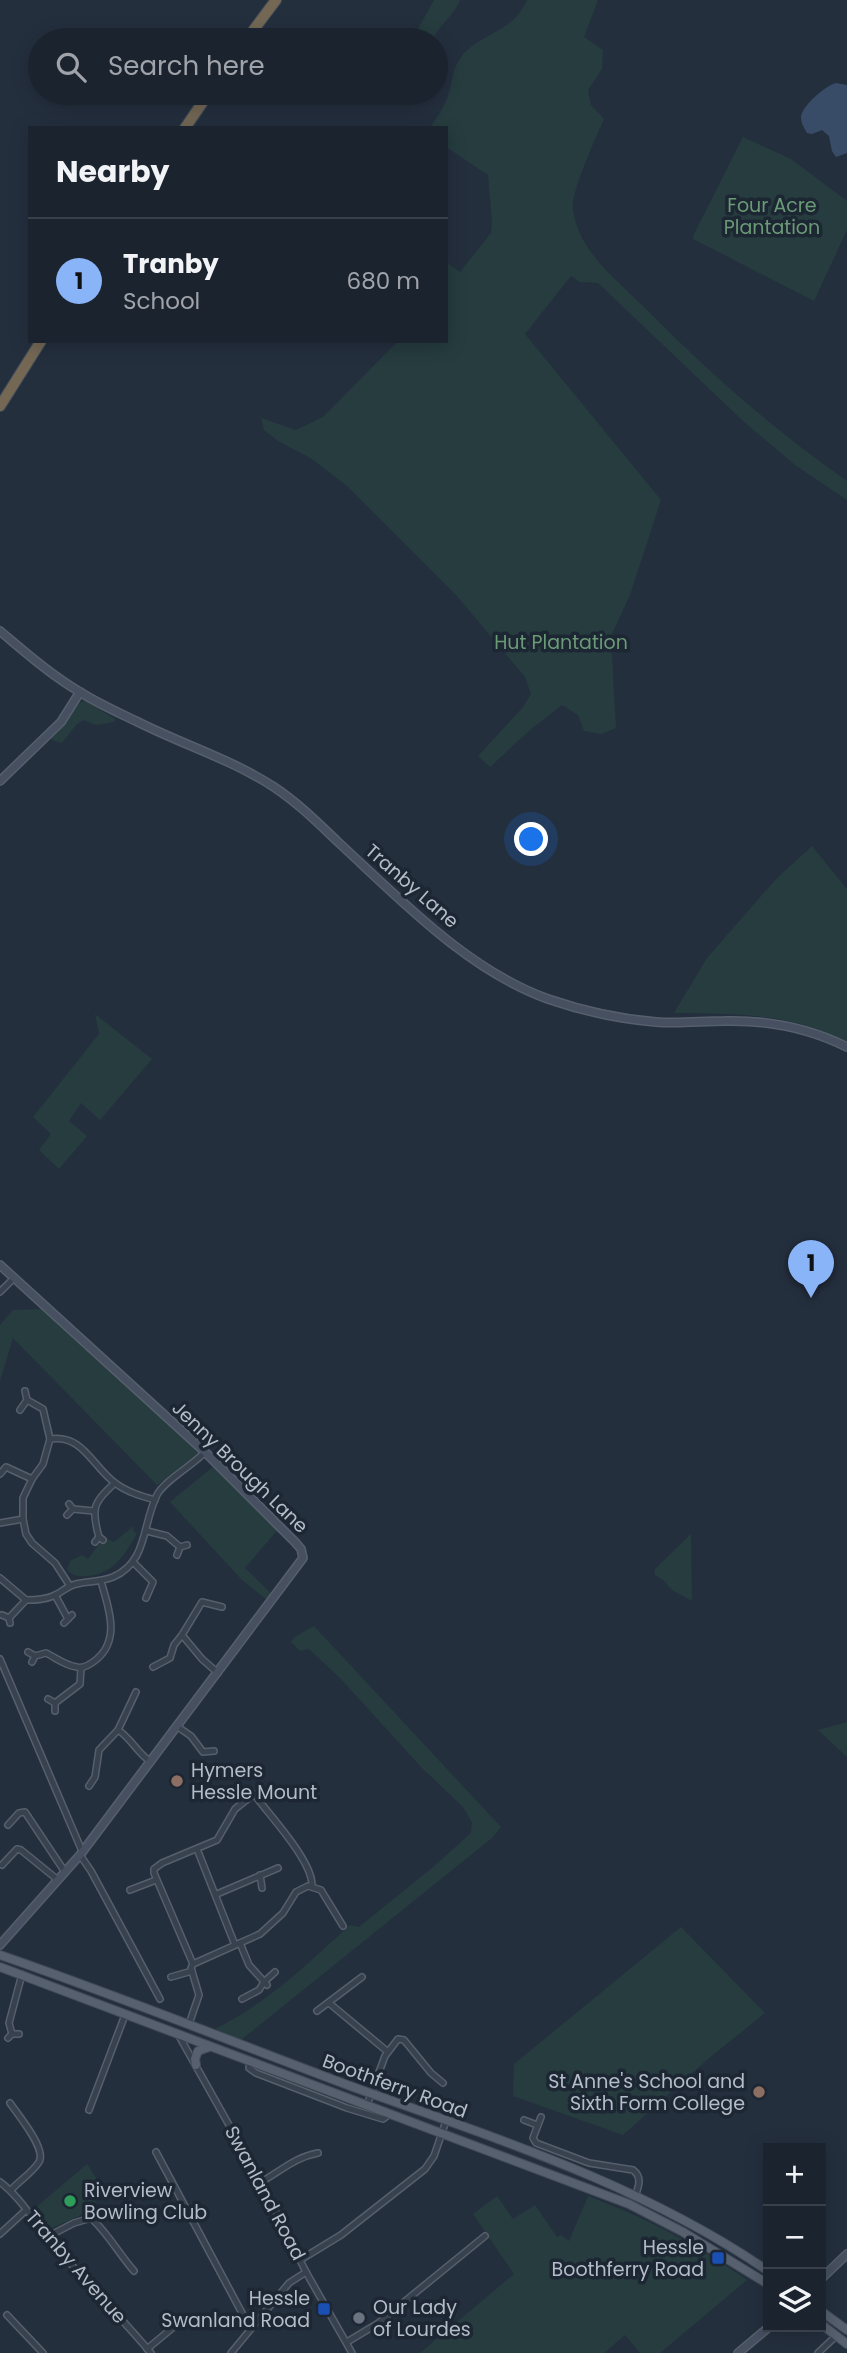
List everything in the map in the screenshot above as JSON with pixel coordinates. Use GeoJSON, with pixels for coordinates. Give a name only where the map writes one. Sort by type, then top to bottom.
{"type":"FeatureCollection","features":[{"type":"Feature","properties":{"kind":"highway"},"geometry":{"type":"LineString","coordinates":[[255,28],[276,0]]}},
{"type":"Feature","properties":{"kind":"highway"},"geometry":{"type":"LineString","coordinates":[[186,126],[201,105]]}},
{"type":"Feature","properties":{"kind":"highway"},"geometry":{"type":"LineString","coordinates":[[0,406],[40,343]]}},
{"type":"Feature","properties":{"kind":"main road","name":"Boothferry Road"},"geometry":{"type":"LineString","coordinates":[[0,1955],[636,2194],[693,2224],[765,2269]]}},
{"type":"Feature","properties":{"kind":"main road","name":"Boothferry Road"},"geometry":{"type":"LineString","coordinates":[[0,1967],[629,2204],[683,2232],[763,2281]]}},
{"type":"Feature","properties":{"kind":"main road"},"geometry":{"type":"LineString","coordinates":[[196,2065],[198,2051],[212,2047]]}},
{"type":"Feature","properties":{"kind":"main road"},"geometry":{"type":"LineString","coordinates":[[826,2315],[847,2330]]}},
{"type":"Feature","properties":{"kind":"main road"},"geometry":{"type":"LineString","coordinates":[[826,2328],[847,2344]]}},
{"type":"Feature","properties":{"kind":"street","name":"Tranby Lane"},"geometry":{"type":"LineString","coordinates":[[0,631],[28,655],[80,692],[273,786],[300,806],[467,955],[486,970],[516,986],[577,1009],[608,1015],[659,1022],[761,1022],[802,1029],[847,1048]]}},
{"type":"Feature","properties":{"kind":"street"},"geometry":{"type":"LineString","coordinates":[[0,781],[61,722],[80,692]]}},
{"type":"Feature","properties":{"kind":"street","name":"Jenny Brough Lane"},"geometry":{"type":"LineString","coordinates":[[0,1265],[205,1452],[295,1542],[301,1549],[303,1558],[81,1853],[0,1945]]}},
{"type":"Feature","properties":{"kind":"street"},"geometry":{"type":"LineString","coordinates":[[0,1292],[14,1278]]}},
{"type":"Feature","properties":{"kind":"street"},"geometry":{"type":"LineString","coordinates":[[20,1410],[27,1400],[25,1391]]}},
{"type":"Feature","properties":{"kind":"street"},"geometry":{"type":"LineString","coordinates":[[27,1400],[43,1409],[50,1439],[43,1464],[32,1479],[23,1499],[26,1534],[32,1544],[55,1563],[70,1586]]}},
{"type":"Feature","properties":{"kind":"street"},"geometry":{"type":"LineString","coordinates":[[50,1439],[58,1437],[70,1440],[82,1447],[115,1483],[128,1491],[155,1500]]}},
{"type":"Feature","properties":{"kind":"street"},"geometry":{"type":"LineString","coordinates":[[2,1615],[10,1620],[26,1600],[55,1595],[86,1581],[101,1581],[114,1577],[134,1563],[147,1531],[155,1500],[164,1485],[193,1465],[205,1452]]}},
{"type":"Feature","properties":{"kind":"street"},"geometry":{"type":"LineString","coordinates":[[0,1474],[6,1464],[32,1479]]}},
{"type":"Feature","properties":{"kind":"street"},"geometry":{"type":"LineString","coordinates":[[99,1540],[94,1511],[99,1499],[115,1483]]}},
{"type":"Feature","properties":{"kind":"street"},"geometry":{"type":"LineString","coordinates":[[67,1516],[71,1506],[94,1511]]}},
{"type":"Feature","properties":{"kind":"street"},"geometry":{"type":"LineString","coordinates":[[0,1523],[23,1519]]}},
{"type":"Feature","properties":{"kind":"street"},"geometry":{"type":"LineString","coordinates":[[147,1531],[167,1536],[180,1547]]}},
{"type":"Feature","properties":{"kind":"street"},"geometry":{"type":"LineString","coordinates":[[180,1547],[187,1545]]}},
{"type":"Feature","properties":{"kind":"street"},"geometry":{"type":"LineString","coordinates":[[177,1555],[180,1547]]}},
{"type":"Feature","properties":{"kind":"street"},"geometry":{"type":"LineString","coordinates":[[134,1563],[155,1581],[146,1598]]}},
{"type":"Feature","properties":{"kind":"street"},"geometry":{"type":"LineString","coordinates":[[0,1578],[26,1600]]}},
{"type":"Feature","properties":{"kind":"street"},"geometry":{"type":"LineString","coordinates":[[28,1652],[33,1659],[46,1653],[72,1667],[81,1668],[106,1651],[111,1635],[110,1615],[101,1581]]}},
{"type":"Feature","properties":{"kind":"street"},"geometry":{"type":"LineString","coordinates":[[55,1595],[68,1619]]}},
{"type":"Feature","properties":{"kind":"street"},"geometry":{"type":"LineString","coordinates":[[153,1667],[170,1658],[174,1645],[202,1602],[208,1598],[222,1607]]}},
{"type":"Feature","properties":{"kind":"street"},"geometry":{"type":"LineString","coordinates":[[182,1635],[218,1673]]}},
{"type":"Feature","properties":{"kind":"street"},"geometry":{"type":"LineString","coordinates":[[0,1659],[81,1853],[160,1999]]}},
{"type":"Feature","properties":{"kind":"street"},"geometry":{"type":"LineString","coordinates":[[55,1703],[80,1684],[81,1668]]}},
{"type":"Feature","properties":{"kind":"street"},"geometry":{"type":"LineString","coordinates":[[89,1786],[99,1750],[118,1730],[129,1711],[129,1698],[136,1692]]}},
{"type":"Feature","properties":{"kind":"street"},"geometry":{"type":"LineString","coordinates":[[48,1699],[55,1703]]}},
{"type":"Feature","properties":{"kind":"street"},"geometry":{"type":"LineString","coordinates":[[55,1703],[55,1711]]}},
{"type":"Feature","properties":{"kind":"street"},"geometry":{"type":"LineString","coordinates":[[178,1727],[191,1736],[203,1752],[214,1751]]}},
{"type":"Feature","properties":{"kind":"street"},"geometry":{"type":"LineString","coordinates":[[118,1730],[129,1737],[139,1754],[151,1762]]}},
{"type":"Feature","properties":{"kind":"street"},"geometry":{"type":"LineString","coordinates":[[189,2024],[198,1999],[193,1964],[156,1880],[154,1873],[157,1866],[212,1843],[222,1835],[235,1809],[254,1794],[285,1832],[311,1875],[312,1886]]}},
{"type":"Feature","properties":{"kind":"street"},"geometry":{"type":"LineString","coordinates":[[8,1825],[19,1813],[25,1812],[65,1872]]}},
{"type":"Feature","properties":{"kind":"street"},"geometry":{"type":"LineString","coordinates":[[2,1865],[17,1849],[21,1850],[58,1880]]}},
{"type":"Feature","properties":{"kind":"street"},"geometry":{"type":"LineString","coordinates":[[197,1849],[237,1944],[249,1965],[265,1983]]}},
{"type":"Feature","properties":{"kind":"street"},"geometry":{"type":"LineString","coordinates":[[216,1895],[278,1868]]}},
{"type":"Feature","properties":{"kind":"street"},"geometry":{"type":"LineString","coordinates":[[260,1875],[262,1888]]}},
{"type":"Feature","properties":{"kind":"street"},"geometry":{"type":"LineString","coordinates":[[130,1890],[156,1880]]}},
{"type":"Feature","properties":{"kind":"street"},"geometry":{"type":"LineString","coordinates":[[193,1964],[260,1934],[283,1913],[299,1890],[312,1886],[326,1896],[343,1926]]}},
{"type":"Feature","properties":{"kind":"street"},"geometry":{"type":"LineString","coordinates":[[171,1977],[192,1971]]}},
{"type":"Feature","properties":{"kind":"street"},"geometry":{"type":"LineString","coordinates":[[242,1999],[259,1990],[275,1972]]}},
{"type":"Feature","properties":{"kind":"street"},"geometry":{"type":"LineString","coordinates":[[13,2035],[9,2023],[22,1975]]}},
{"type":"Feature","properties":{"kind":"street"},"geometry":{"type":"LineString","coordinates":[[317,2011],[362,1977]]}},
{"type":"Feature","properties":{"kind":"street"},"geometry":{"type":"LineString","coordinates":[[329,2003],[387,2052]]}},
{"type":"Feature","properties":{"kind":"street"},"geometry":{"type":"LineString","coordinates":[[89,2110],[125,2015]]}},
{"type":"Feature","properties":{"kind":"street","name":"Swanland Road"},"geometry":{"type":"LineString","coordinates":[[177,2034],[261,2182],[306,2272],[352,2353]]}},
{"type":"Feature","properties":{"kind":"street"},"geometry":{"type":"LineString","coordinates":[[367,2105],[387,2052],[397,2040],[403,2039],[431,2073],[443,2083]]}},
{"type":"Feature","properties":{"kind":"street","name":"Boothferry Road"},"geometry":{"type":"LineString","coordinates":[[250,2061],[249,2068],[256,2073],[347,2108],[383,2119],[390,2114]]}},
{"type":"Feature","properties":{"kind":"street"},"geometry":{"type":"LineString","coordinates":[[10,2103],[38,2146],[41,2156],[38,2164],[11,2190]]}},
{"type":"Feature","properties":{"kind":"street"},"geometry":{"type":"LineString","coordinates":[[541,2117],[533,2138],[536,2143],[589,2163],[633,2170],[638,2174],[640,2182],[636,2194]]}},
{"type":"Feature","properties":{"kind":"street"},"geometry":{"type":"LineString","coordinates":[[524,2120],[537,2125]]}},
{"type":"Feature","properties":{"kind":"street"},"geometry":{"type":"LineString","coordinates":[[300,2260],[341,2235],[425,2169],[434,2156],[446,2121]]}},
{"type":"Feature","properties":{"kind":"street"},"geometry":{"type":"LineString","coordinates":[[156,2152],[250,2328]]}},
{"type":"Feature","properties":{"kind":"street"},"geometry":{"type":"LineString","coordinates":[[261,2182],[283,2170],[292,2161],[318,2153]]}},
{"type":"Feature","properties":{"kind":"street","name":"Tranby Avenue"},"geometry":{"type":"LineString","coordinates":[[0,2182],[17,2196],[25,2211],[47,2237],[149,2351]]}},
{"type":"Feature","properties":{"kind":"street"},"geometry":{"type":"LineString","coordinates":[[0,2234],[25,2211]]}},
{"type":"Feature","properties":{"kind":"street"},"geometry":{"type":"LineString","coordinates":[[47,2237],[74,2222],[91,2218],[134,2271]]}},
{"type":"Feature","properties":{"kind":"street"},"geometry":{"type":"LineString","coordinates":[[346,2342],[377,2324],[485,2236]]}},
{"type":"Feature","properties":{"kind":"street"},"geometry":{"type":"LineString","coordinates":[[826,2274],[847,2254]]}},
{"type":"Feature","properties":{"kind":"street"},"geometry":{"type":"LineString","coordinates":[[241,2353],[233,2351],[250,2328],[289,2283],[306,2272]]}},
{"type":"Feature","properties":{"kind":"street"},"geometry":{"type":"LineString","coordinates":[[7,2315],[43,2353]]}},
{"type":"Feature","properties":{"kind":"street"},"geometry":{"type":"LineString","coordinates":[[149,2351],[176,2325]]}},
{"type":"Feature","properties":{"kind":"street"},"geometry":{"type":"LineString","coordinates":[[738,2353],[763,2332]]}},
{"type":"Feature","properties":{"kind":"street"},"geometry":{"type":"LineString","coordinates":[[818,2353],[836,2336]]}},
{"type":"Feature","properties":{"kind":"green space"},"geometry":{"type":"Polygon","coordinates":[[[434,0],[460,0],[440,28],[418,28],[434,0]]]}},
{"type":"Feature","properties":{"kind":"green space","name":"Hut Plantation"},"geometry":{"type":"Polygon","coordinates":[[[527,0],[598,0],[584,37],[603,50],[602,69],[588,90],[591,105],[604,119],[584,165],[573,202],[577,225],[591,252],[611,275],[717,377],[793,441],[847,481],[847,500],[795,465],[743,421],[598,283],[580,282],[571,276],[525,334],[661,500],[630,595],[611,636],[616,728],[601,734],[584,731],[578,715],[562,705],[490,767],[478,756],[523,707],[531,694],[525,677],[456,595],[347,486],[312,459],[278,441],[264,430],[261,418],[296,430],[323,417],[396,343],[448,343],[448,263],[460,272],[491,233],[492,222],[488,175],[448,148],[448,126],[431,126],[444,105],[448,105],[454,71],[461,57],[478,42],[505,26],[521,11],[527,0]]]}},
{"type":"Feature","properties":{"kind":"green space","name":"Four Acre Plantation"},"geometry":{"type":"Polygon","coordinates":[[[743,137],[791,159],[847,201],[847,230],[814,301],[693,239],[743,137]]]}},
{"type":"Feature","properties":{"kind":"green space"},"geometry":{"type":"Polygon","coordinates":[[[84,700],[115,719],[114,722],[96,725],[83,720],[62,743],[52,740],[51,737],[84,700]]]}},
{"type":"Feature","properties":{"kind":"green space"},"geometry":{"type":"Polygon","coordinates":[[[812,846],[847,889],[847,1043],[806,1025],[785,1020],[741,1015],[674,1013],[707,958],[776,879],[812,846]]]}},
{"type":"Feature","properties":{"kind":"green space"},"geometry":{"type":"Polygon","coordinates":[[[95,1014],[152,1059],[100,1120],[81,1103],[69,1121],[87,1136],[59,1169],[39,1150],[51,1134],[33,1117],[99,1034],[95,1014]]]}},
{"type":"Feature","properties":{"kind":"green space"},"geometry":{"type":"Polygon","coordinates":[[[42,1309],[198,1451],[195,1460],[157,1485],[13,1338],[0,1381],[0,1325],[13,1310],[42,1309]]]}},
{"type":"Feature","properties":{"kind":"green space"},"geometry":{"type":"Polygon","coordinates":[[[215,1465],[280,1527],[245,1568],[272,1594],[267,1600],[242,1580],[170,1502],[215,1465]]]}},
{"type":"Feature","properties":{"kind":"green space"},"geometry":{"type":"Polygon","coordinates":[[[134,1526],[136,1535],[117,1562],[105,1571],[79,1576],[67,1570],[70,1561],[82,1555],[88,1559],[100,1543],[105,1544],[108,1539],[114,1542],[134,1526]]]}},
{"type":"Feature","properties":{"kind":"green space"},"geometry":{"type":"Polygon","coordinates":[[[691,1534],[692,1601],[672,1590],[654,1574],[655,1569],[691,1534]]]}},
{"type":"Feature","properties":{"kind":"green space"},"geometry":{"type":"Polygon","coordinates":[[[314,1626],[501,1827],[492,1838],[241,2040],[215,2029],[270,1995],[350,1925],[359,1927],[471,1833],[472,1822],[463,1807],[422,1768],[340,1678],[309,1649],[300,1651],[291,1642],[314,1626]]]}},
{"type":"Feature","properties":{"kind":"green space"},"geometry":{"type":"Polygon","coordinates":[[[847,1722],[847,1757],[818,1730],[847,1722]]]}},
{"type":"Feature","properties":{"kind":"green space"},"geometry":{"type":"Polygon","coordinates":[[[681,1927],[765,2013],[708,2059],[623,2135],[513,2096],[514,2064],[681,1927]]]}},
{"type":"Feature","properties":{"kind":"green space","name":"Riverview Bowling Club"},"geometry":{"type":"Polygon","coordinates":[[[87,2164],[106,2193],[79,2216],[50,2229],[33,2210],[87,2164]]]}},
{"type":"Feature","properties":{"kind":"green space"},"geometry":{"type":"Polygon","coordinates":[[[497,2196],[513,2219],[535,2205],[557,2237],[561,2235],[569,2241],[588,2196],[670,2233],[747,2280],[660,2353],[640,2353],[625,2335],[604,2353],[420,2353],[514,2274],[473,2214],[497,2196]]]}},
{"type":"Feature","properties":{"kind":"water"},"geometry":{"type":"Polygon","coordinates":[[[836,83],[847,85],[847,153],[836,157],[829,136],[822,130],[807,133],[801,117],[805,107],[815,97],[836,83]]]}},
{"type":"Feature","properties":{"kind":"place","name":"Tranby"},"geometry":{"type":"Point","coordinates":[811,1298]}},
{"type":"Feature","properties":{"kind":"place","name":"Hymers Hessle Mount"},"geometry":{"type":"Point","coordinates":[177,1781]}},
{"type":"Feature","properties":{"kind":"place","name":"St Anne's School and Sixth Form College"},"geometry":{"type":"Point","coordinates":[759,2092]}},
{"type":"Feature","properties":{"kind":"place","name":"Riverview Bowling Club"},"geometry":{"type":"Point","coordinates":[70,2201]}},
{"type":"Feature","properties":{"kind":"place","name":"Hessle Boothferry Road"},"geometry":{"type":"Point","coordinates":[718,2258]}},
{"type":"Feature","properties":{"kind":"place","name":"Hessle Swanland Road"},"geometry":{"type":"Point","coordinates":[324,2309]}},
{"type":"Feature","properties":{"kind":"place","name":"Our Lady of Lourdes"},"geometry":{"type":"Point","coordinates":[359,2318]}}]}
